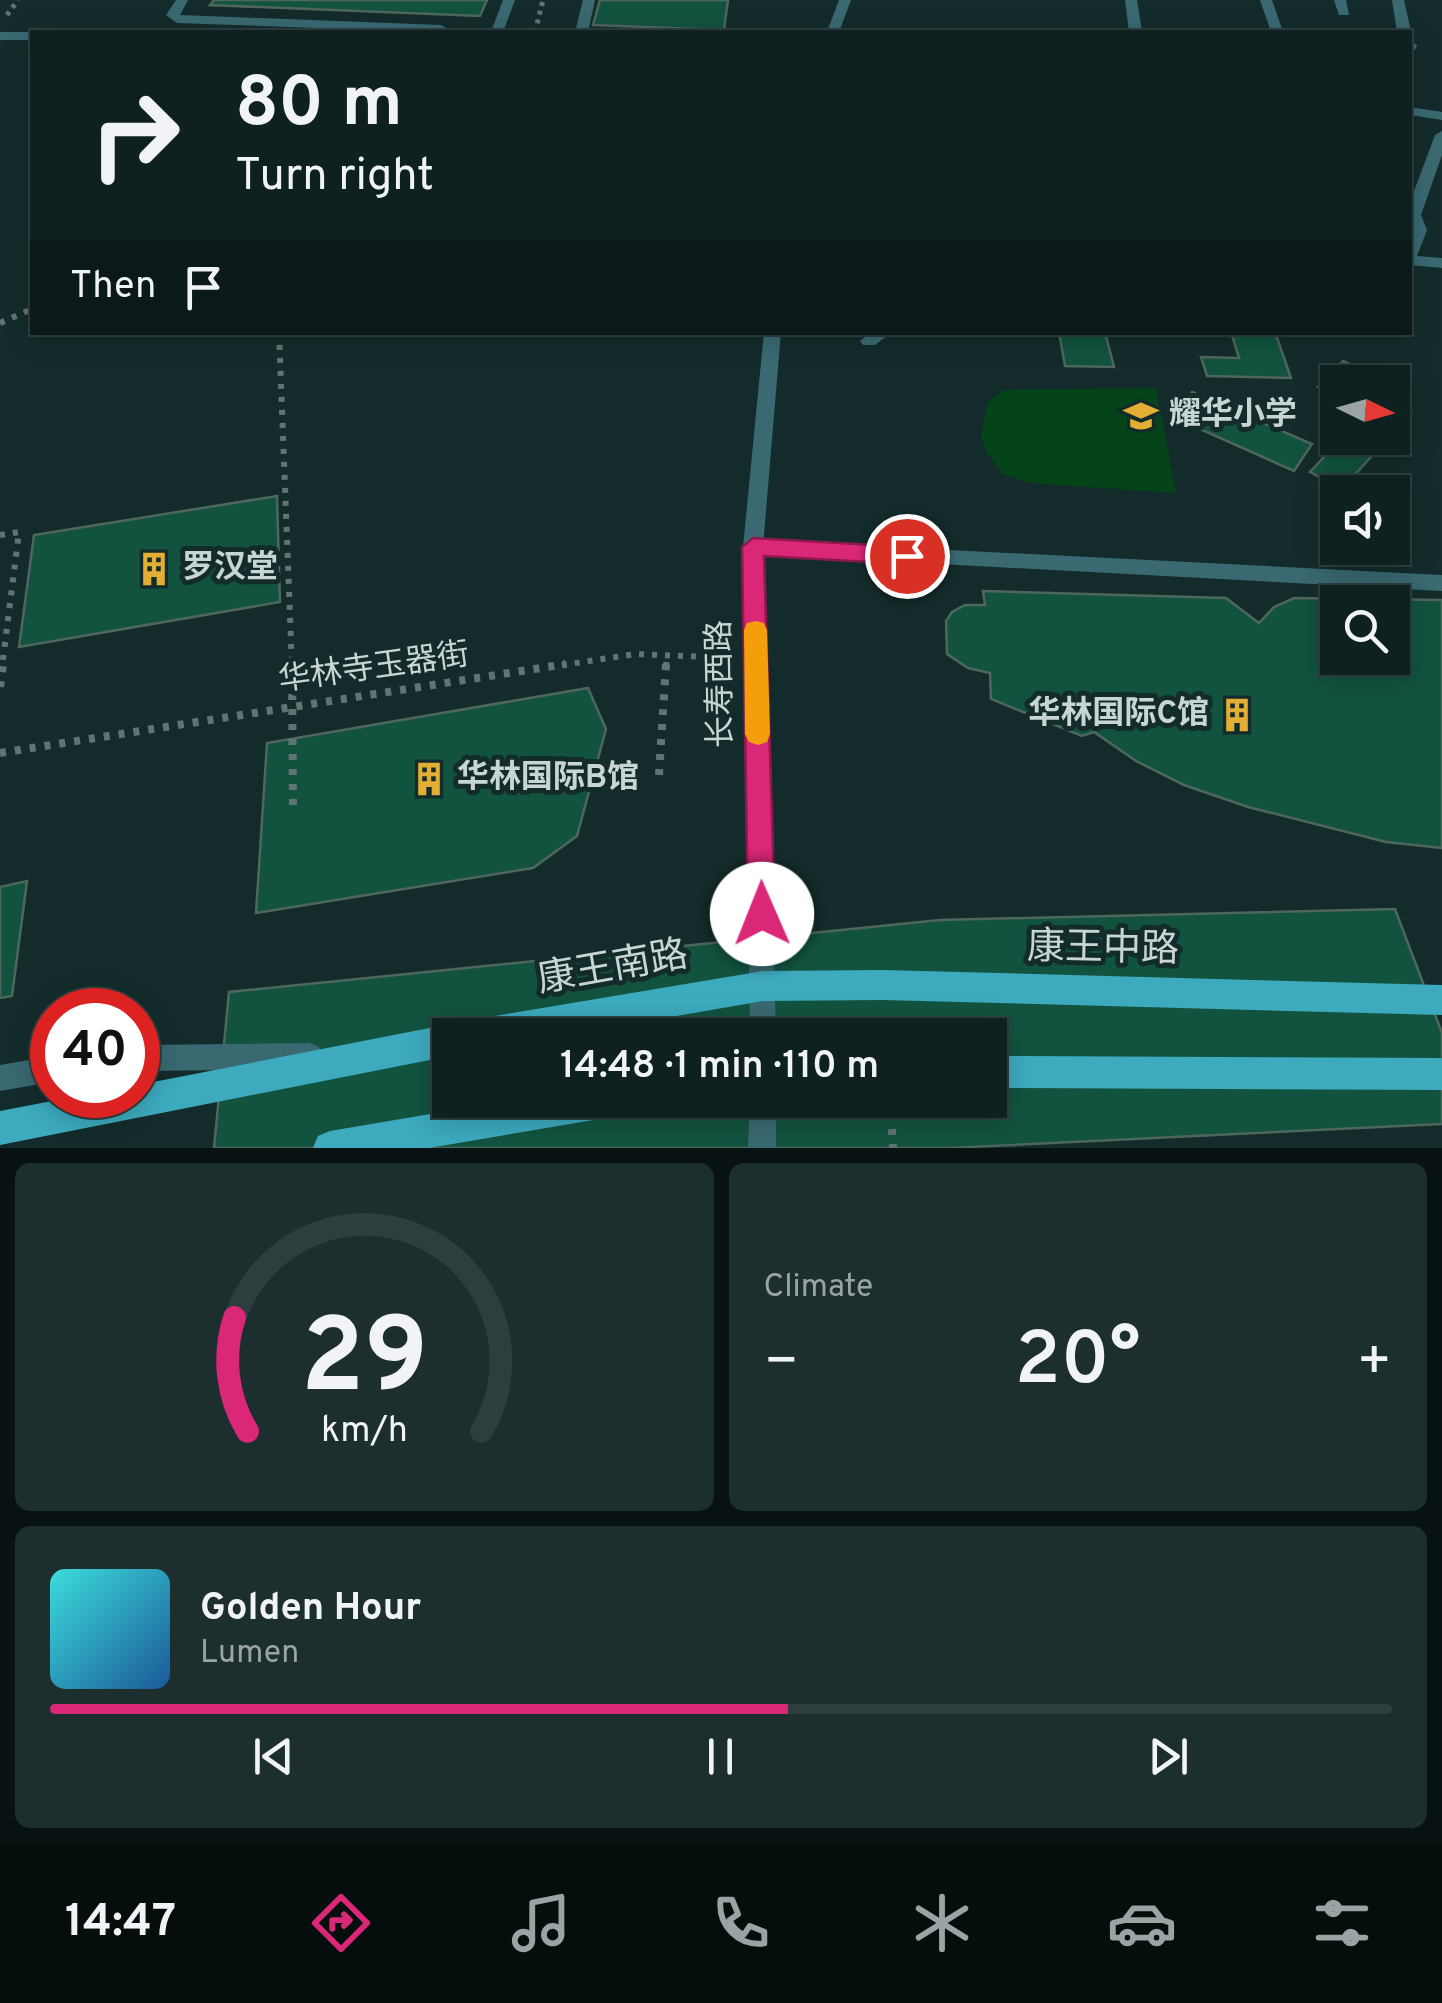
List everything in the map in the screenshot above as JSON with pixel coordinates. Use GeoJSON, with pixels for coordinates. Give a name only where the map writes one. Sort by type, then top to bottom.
{"type":"FeatureCollection","features":[{"type":"Feature","properties":{"kind":"main road","name":"康王中路"},"geometry":{"type":"LineString","coordinates":[[763,986],[882,985],[1442,1000]]}},
{"type":"Feature","properties":{"kind":"main road","name":"康王南路"},"geometry":{"type":"LineString","coordinates":[[576,1018],[763,986]]}},
{"type":"Feature","properties":{"kind":"main road"},"geometry":{"type":"LineString","coordinates":[[0,1128],[432,1043]]}},
{"type":"Feature","properties":{"kind":"main road"},"geometry":{"type":"LineString","coordinates":[[1007,1072],[1442,1074]]}},
{"type":"Feature","properties":{"kind":"main road"},"geometry":{"type":"LineString","coordinates":[[333,1148],[507,1118]]}},
{"type":"Feature","properties":{"kind":"street"},"geometry":{"type":"LineString","coordinates":[[182,0],[169,20],[441,30]]}},
{"type":"Feature","properties":{"kind":"street"},"geometry":{"type":"LineString","coordinates":[[498,30],[509,0]]}},
{"type":"Feature","properties":{"kind":"street"},"geometry":{"type":"LineString","coordinates":[[582,30],[589,0]]}},
{"type":"Feature","properties":{"kind":"street"},"geometry":{"type":"LineString","coordinates":[[834,30],[845,0]]}},
{"type":"Feature","properties":{"kind":"street"},"geometry":{"type":"LineString","coordinates":[[1132,0],[1136,30]]}},
{"type":"Feature","properties":{"kind":"street"},"geometry":{"type":"LineString","coordinates":[[1266,0],[1275,30]]}},
{"type":"Feature","properties":{"kind":"street"},"geometry":{"type":"LineString","coordinates":[[1398,0],[1404,30]]}},
{"type":"Feature","properties":{"kind":"street"},"geometry":{"type":"LineString","coordinates":[[0,36],[30,36]]}},
{"type":"Feature","properties":{"kind":"street"},"geometry":{"type":"LineString","coordinates":[[1412,111],[1442,116]]}},
{"type":"Feature","properties":{"kind":"street"},"geometry":{"type":"LineString","coordinates":[[1412,251],[1419,230],[1413,214],[1442,135]]}},
{"type":"Feature","properties":{"kind":"street"},"geometry":{"type":"LineString","coordinates":[[1412,257],[1442,263]]}},
{"type":"Feature","properties":{"kind":"street","name":"长寿西路"},"geometry":{"type":"LineString","coordinates":[[763,1018],[753,547],[773,335]]}},
{"type":"Feature","properties":{"kind":"street"},"geometry":{"type":"LineString","coordinates":[[753,547],[1442,584]]}},
{"type":"Feature","properties":{"kind":"street"},"geometry":{"type":"LineString","coordinates":[[160,1058],[347,1057]]}},
{"type":"Feature","properties":{"kind":"street"},"geometry":{"type":"LineString","coordinates":[[0,1078],[30,1073]]}},
{"type":"Feature","properties":{"kind":"street"},"geometry":{"type":"LineString","coordinates":[[762,1118],[762,1148]]}},
{"type":"Feature","properties":{"kind":"path"},"geometry":{"type":"LineString","coordinates":[[536,30],[543,0]]}},
{"type":"Feature","properties":{"kind":"path"},"geometry":{"type":"LineString","coordinates":[[0,324],[30,310]]}},
{"type":"Feature","properties":{"kind":"path"},"geometry":{"type":"LineString","coordinates":[[279,335],[294,704],[293,808]]}},
{"type":"Feature","properties":{"kind":"path"},"geometry":{"type":"LineString","coordinates":[[0,535],[19,532],[0,686]]}},
{"type":"Feature","properties":{"kind":"path","name":"华林寺玉器街"},"geometry":{"type":"LineString","coordinates":[[0,753],[294,704],[636,654],[756,658]]}},
{"type":"Feature","properties":{"kind":"path"},"geometry":{"type":"LineString","coordinates":[[658,775],[667,656]]}},
{"type":"Feature","properties":{"kind":"path"},"geometry":{"type":"LineString","coordinates":[[892,1130],[893,1148]]}},
{"type":"Feature","properties":{"kind":"green space"},"geometry":{"type":"Polygon","coordinates":[[[1156,388],[1176,493],[1030,483],[1002,473],[986,451],[981,435],[988,402],[1004,390],[1156,388]]]}},
{"type":"Feature","properties":{"kind":"building"},"geometry":{"type":"Polygon","coordinates":[[[214,0],[487,0],[480,16],[210,5],[214,0]]]}},
{"type":"Feature","properties":{"kind":"building"},"geometry":{"type":"Polygon","coordinates":[[[600,0],[728,0],[724,30],[593,25],[600,0]]]}},
{"type":"Feature","properties":{"kind":"building"},"geometry":{"type":"Polygon","coordinates":[[[1060,335],[1106,335],[1114,367],[1065,366],[1060,335]]]}},
{"type":"Feature","properties":{"kind":"building"},"geometry":{"type":"Polygon","coordinates":[[[1232,335],[1276,335],[1291,378],[1207,376],[1201,357],[1239,358],[1232,335]]]}},
{"type":"Feature","properties":{"kind":"building"},"geometry":{"type":"Polygon","coordinates":[[[1192,392],[1312,444],[1294,471],[1173,417],[1192,392]]]}},
{"type":"Feature","properties":{"kind":"building"},"geometry":{"type":"Polygon","coordinates":[[[1326,455],[1373,455],[1355,475],[1320,477],[1310,472],[1326,455]]]}},
{"type":"Feature","properties":{"kind":"building","name":"罗汉堂"},"geometry":{"type":"Polygon","coordinates":[[[277,496],[280,602],[19,647],[34,535],[277,496]]]}},
{"type":"Feature","properties":{"kind":"building","name":"华林国际C馆"},"geometry":{"type":"Polygon","coordinates":[[[983,591],[1226,598],[1259,623],[1274,607],[1294,598],[1320,598],[1320,675],[1410,675],[1410,600],[1442,600],[1442,848],[1386,842],[1248,807],[1184,785],[1136,761],[1094,732],[1082,736],[991,699],[990,673],[968,668],[947,654],[946,621],[952,612],[965,605],[985,605],[983,591]]]}},
{"type":"Feature","properties":{"kind":"building","name":"华林国际B馆"},"geometry":{"type":"Polygon","coordinates":[[[588,688],[606,729],[577,836],[533,868],[256,913],[267,743],[588,688]]]}},
{"type":"Feature","properties":{"kind":"building"},"geometry":{"type":"Polygon","coordinates":[[[27,881],[12,996],[0,998],[0,887],[27,881]]]}},
{"type":"Feature","properties":{"kind":"building"},"geometry":{"type":"Polygon","coordinates":[[[1395,909],[1442,1033],[1442,1124],[949,1148],[214,1148],[229,992],[940,920],[1395,909]]]}},
{"type":"Feature","properties":{"kind":"slow traffic"},"geometry":{"type":"LineString","coordinates":[[756,630],[758,734]]}},
{"type":"Feature","properties":{"kind":"place","name":"耀华小学"},"geometry":{"type":"Point","coordinates":[1141,416]}},
{"type":"Feature","properties":{"kind":"place","name":"罗汉堂"},"geometry":{"type":"Point","coordinates":[154,569]}},
{"type":"Feature","properties":{"kind":"place","name":"华林国际C馆"},"geometry":{"type":"Point","coordinates":[1237,715]}},
{"type":"Feature","properties":{"kind":"place","name":"华林国际B馆"},"geometry":{"type":"Point","coordinates":[429,779]}},
{"type":"Feature","properties":{"kind":"route"},"geometry":{"type":"LineString","coordinates":[[762,914],[753,547],[907,556]]}}]}
